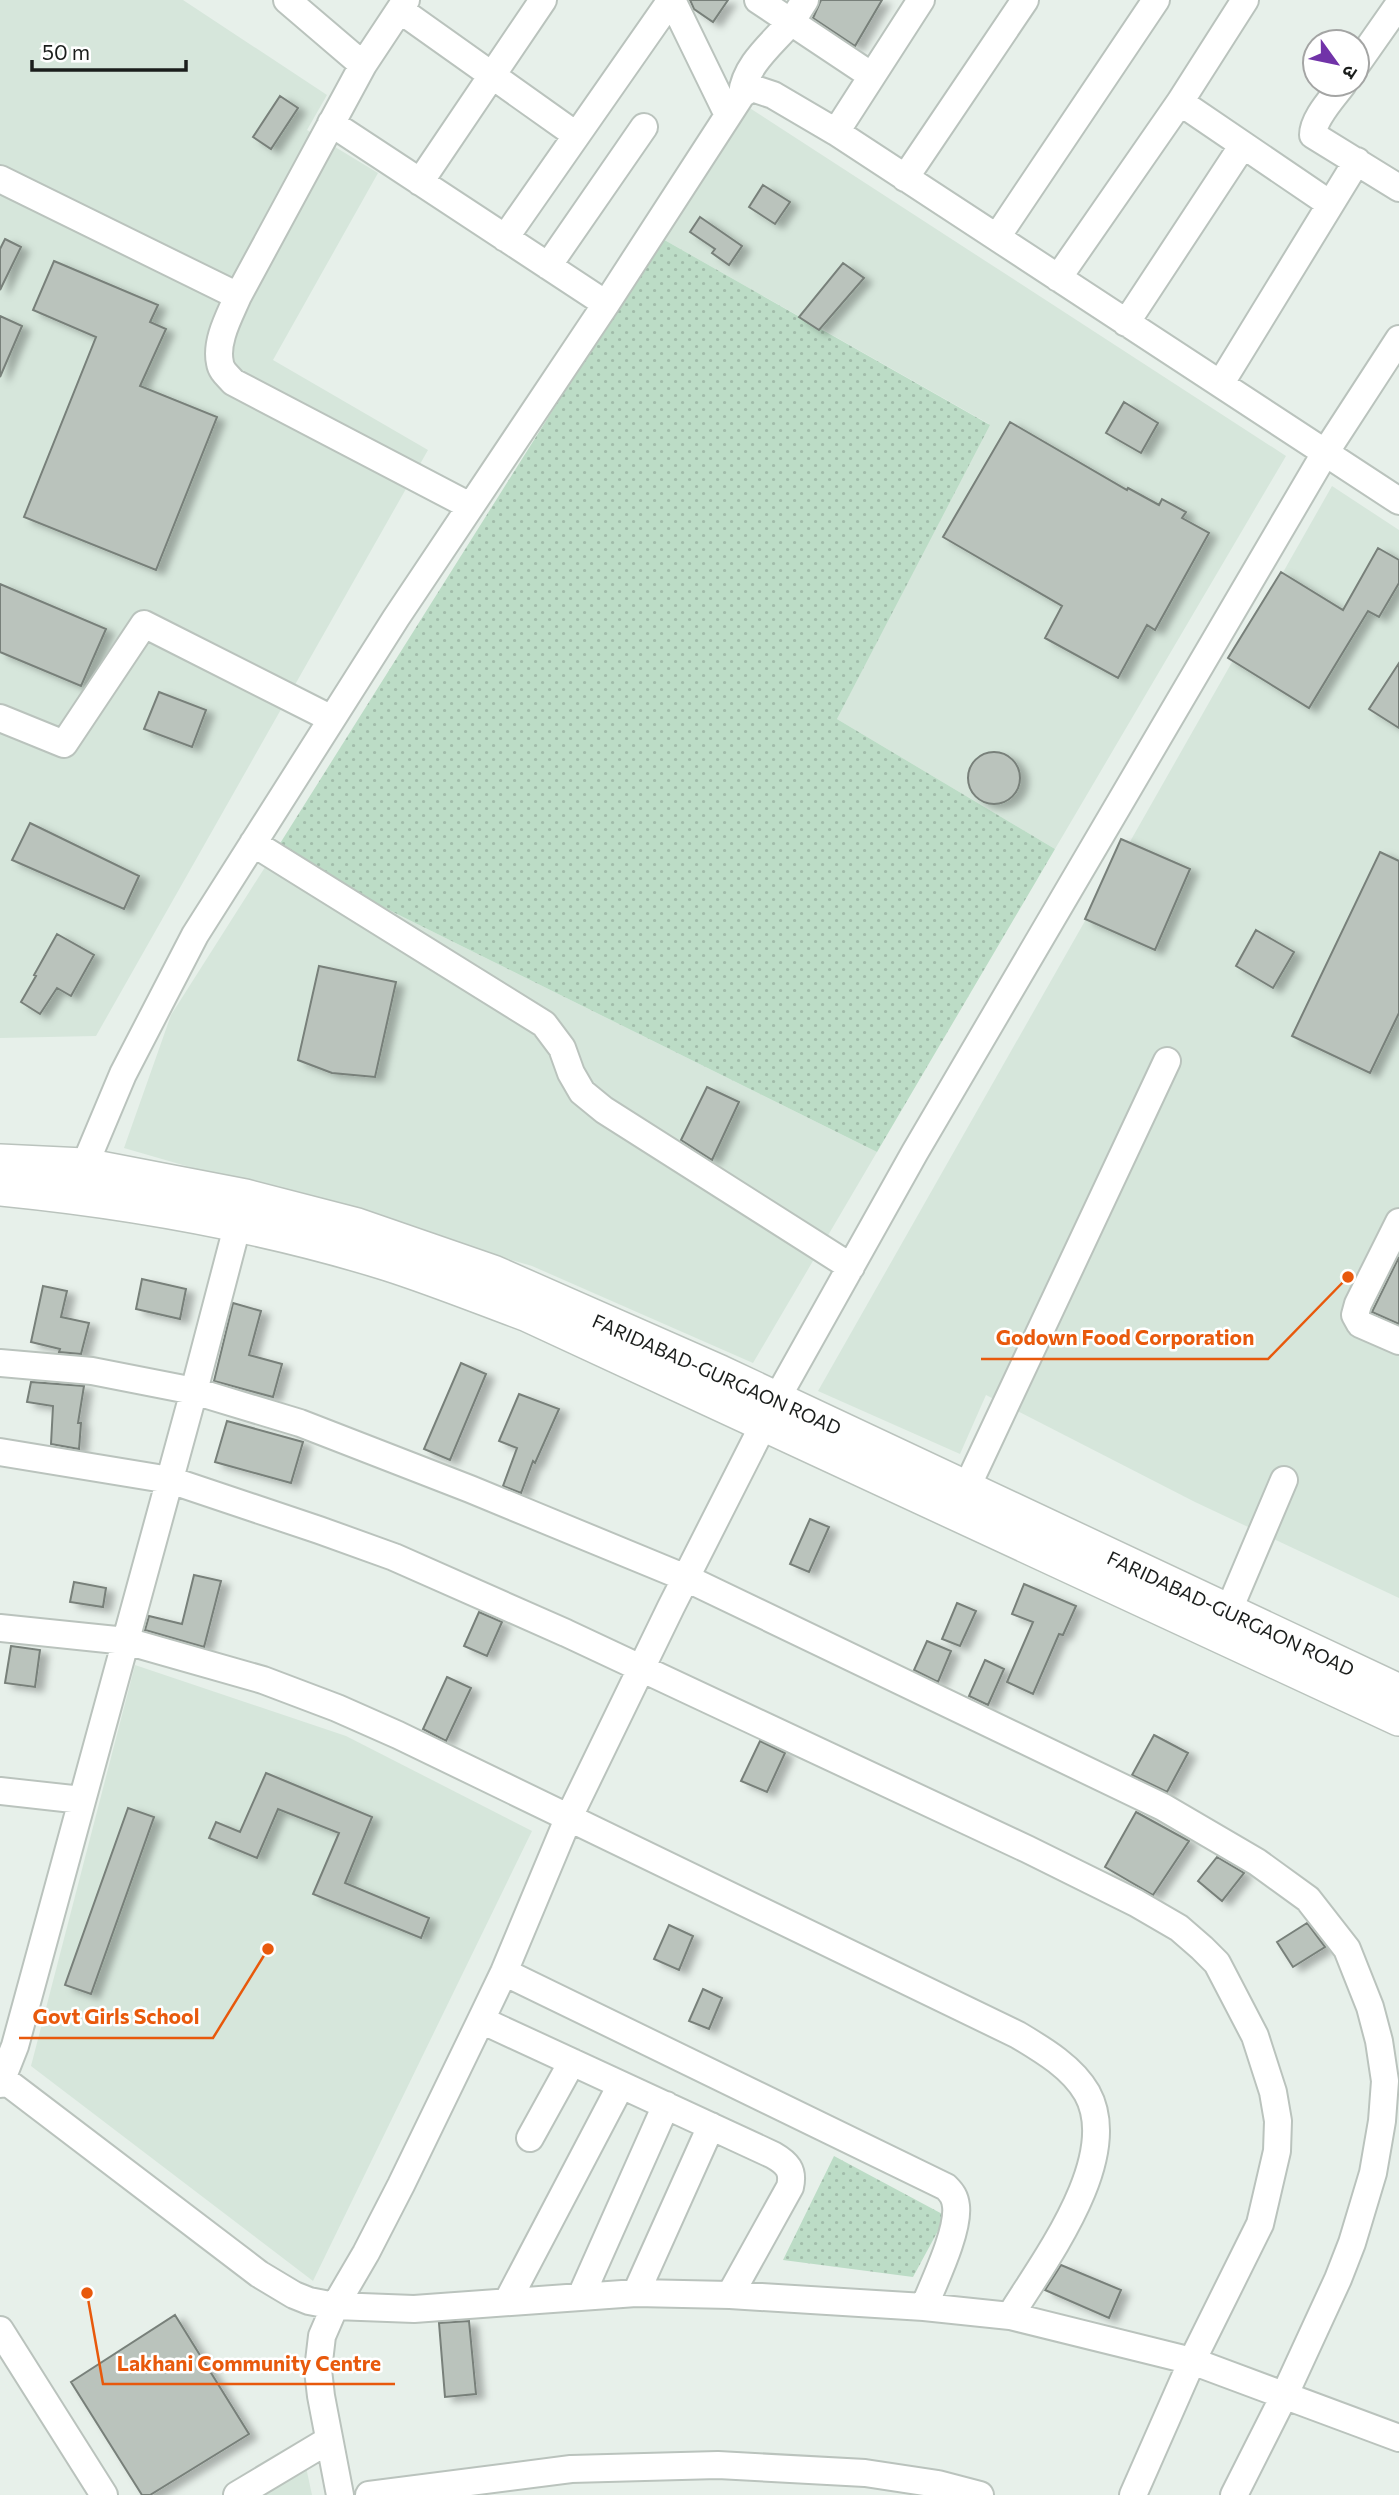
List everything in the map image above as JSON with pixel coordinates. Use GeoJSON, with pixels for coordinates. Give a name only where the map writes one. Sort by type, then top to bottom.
{"type":"FeatureCollection","features":[{"type":"Feature","properties":{"kind":"main road","name":"FARIDABAD-GURGAON ROAD"},"geometry":{"type":"LineString","coordinates":[[0,1162],[78,1180],[388,1263],[528,1314],[1234,1598],[1399,1692]]}},
{"type":"Feature","properties":{"kind":"main road","name":"FARIDABAD-GURGAON ROAD"},"geometry":{"type":"LineString","coordinates":[[0,1188],[78,1180],[245,1197],[369,1230],[493,1273],[771,1412],[1399,1718]]}},
{"type":"Feature","properties":{"kind":"street"},"geometry":{"type":"LineString","coordinates":[[287,0],[363,65]]}},
{"type":"Feature","properties":{"kind":"street"},"geometry":{"type":"LineString","coordinates":[[420,182],[542,0]]}},
{"type":"Feature","properties":{"kind":"street"},"geometry":{"type":"LineString","coordinates":[[505,238],[671,0],[735,104]]}},
{"type":"Feature","properties":{"kind":"street"},"geometry":{"type":"LineString","coordinates":[[758,0],[798,11],[872,76]]}},
{"type":"Feature","properties":{"kind":"street"},"geometry":{"type":"LineString","coordinates":[[836,132],[921,0]]}},
{"type":"Feature","properties":{"kind":"street"},"geometry":{"type":"LineString","coordinates":[[905,178],[1025,0]]}},
{"type":"Feature","properties":{"kind":"street"},"geometry":{"type":"LineString","coordinates":[[997,237],[1156,0]]}},
{"type":"Feature","properties":{"kind":"street"},"geometry":{"type":"LineString","coordinates":[[1058,278],[1180,102],[1245,0]]}},
{"type":"Feature","properties":{"kind":"street"},"geometry":{"type":"LineString","coordinates":[[1371,44],[1399,4]]}},
{"type":"Feature","properties":{"kind":"street"},"geometry":{"type":"LineString","coordinates":[[470,506],[233,382],[219,362],[226,324],[238,296],[363,65],[403,5],[492,75],[576,135]]}},
{"type":"Feature","properties":{"kind":"street"},"geometry":{"type":"LineString","coordinates":[[78,1180],[123,1074],[195,935],[470,506],[606,304],[735,104],[757,61],[798,11]]}},
{"type":"Feature","properties":{"kind":"street"},"geometry":{"type":"LineString","coordinates":[[735,104],[752,88],[762,90],[836,132],[1399,500]]}},
{"type":"Feature","properties":{"kind":"street"},"geometry":{"type":"LineString","coordinates":[[1333,98],[1317,121],[1313,135],[1399,188]]}},
{"type":"Feature","properties":{"kind":"street"},"geometry":{"type":"LineString","coordinates":[[1180,102],[1330,204]]}},
{"type":"Feature","properties":{"kind":"street"},"geometry":{"type":"LineString","coordinates":[[331,123],[606,304]]}},
{"type":"Feature","properties":{"kind":"street"},"geometry":{"type":"LineString","coordinates":[[548,266],[644,127]]}},
{"type":"Feature","properties":{"kind":"street"},"geometry":{"type":"LineString","coordinates":[[1126,323],[1243,145]]}},
{"type":"Feature","properties":{"kind":"street"},"geometry":{"type":"LineString","coordinates":[[1221,383],[1357,161]]}},
{"type":"Feature","properties":{"kind":"street"},"geometry":{"type":"LineString","coordinates":[[0,179],[238,296]]}},
{"type":"Feature","properties":{"kind":"street"},"geometry":{"type":"LineString","coordinates":[[340,2495],[321,2396],[319,2357],[322,2336],[335,2306],[372,2242],[481,2020],[568,1819],[686,1578],[771,1412],[922,1140],[1325,453],[1399,339]]}},
{"type":"Feature","properties":{"kind":"street"},"geometry":{"type":"LineString","coordinates":[[0,718],[64,744],[144,624],[332,719]]}},
{"type":"Feature","properties":{"kind":"street"},"geometry":{"type":"LineString","coordinates":[[253,843],[544,1024],[562,1048],[571,1073],[582,1092],[604,1110],[851,1267]]}},
{"type":"Feature","properties":{"kind":"street"},"geometry":{"type":"LineString","coordinates":[[966,1489],[1167,1061]]}},
{"type":"Feature","properties":{"kind":"street"},"geometry":{"type":"LineString","coordinates":[[1399,1222],[1355,1315],[1360,1324],[1399,1341]]}},
{"type":"Feature","properties":{"kind":"street"},"geometry":{"type":"LineString","coordinates":[[238,1223],[13,2054],[2,2082],[259,2274],[309,2301],[335,2306],[414,2309],[636,2293],[730,2295],[924,2307],[1010,2316],[1192,2361],[1399,2438]]}},
{"type":"Feature","properties":{"kind":"street"},"geometry":{"type":"LineString","coordinates":[[0,1363],[92,1371],[194,1391],[344,1439],[686,1578],[1163,1807],[1257,1862],[1308,1899],[1347,1949],[1370,2007],[1389,2045],[1385,2081],[1389,2147],[1373,2173],[1338,2279],[1234,2495]]}},
{"type":"Feature","properties":{"kind":"street"},"geometry":{"type":"LineString","coordinates":[[0,1452],[170,1480],[394,1557],[642,1669],[1136,1903],[1179,1928],[1217,1963],[1255,2036],[1273,2092],[1279,2121],[1278,2151],[1260,2224],[1192,2361],[1133,2495]]}},
{"type":"Feature","properties":{"kind":"street"},"geometry":{"type":"LineString","coordinates":[[1234,1598],[1284,1480]]}},
{"type":"Feature","properties":{"kind":"street"},"geometry":{"type":"LineString","coordinates":[[0,1628],[126,1641],[263,1680],[337,1708],[1018,2035],[1047,2053],[1086,2090],[1096,2123],[1096,2147],[1081,2196],[1010,2316]]}},
{"type":"Feature","properties":{"kind":"street"},"geometry":{"type":"LineString","coordinates":[[0,1791],[82,1800]]}},
{"type":"Feature","properties":{"kind":"street"},"geometry":{"type":"LineString","coordinates":[[503,1972],[946,2187],[954,2195],[955,2223],[924,2307]]}},
{"type":"Feature","properties":{"kind":"street"},"geometry":{"type":"LineString","coordinates":[[481,2020],[784,2161],[793,2177],[790,2187],[730,2295]]}},
{"type":"Feature","properties":{"kind":"street"},"geometry":{"type":"LineString","coordinates":[[530,2138],[572,2062]]}},
{"type":"Feature","properties":{"kind":"street"},"geometry":{"type":"LineString","coordinates":[[507,2302],[621,2085]]}},
{"type":"Feature","properties":{"kind":"street"},"geometry":{"type":"LineString","coordinates":[[581,2296],[666,2105]]}},
{"type":"Feature","properties":{"kind":"street"},"geometry":{"type":"LineString","coordinates":[[636,2293],[711,2126]]}},
{"type":"Feature","properties":{"kind":"street"},"geometry":{"type":"LineString","coordinates":[[0,2330],[104,2495]]}},
{"type":"Feature","properties":{"kind":"street"},"geometry":{"type":"LineString","coordinates":[[237,2495],[329,2440]]}},
{"type":"Feature","properties":{"kind":"street"},"geometry":{"type":"LineString","coordinates":[[369,2495],[571,2469],[718,2465],[865,2473],[938,2484],[979,2495]]}},
{"type":"Feature","properties":{"kind":"shaded area"},"geometry":{"type":"Polygon","coordinates":[[[0,0],[183,0],[327,95],[307,130],[378,173],[273,360],[428,450],[96,1036],[0,1038],[0,0]]]}},
{"type":"Feature","properties":{"kind":"shaded area"},"geometry":{"type":"Polygon","coordinates":[[[745,105],[1286,456],[1055,849],[837,719],[989,424],[661,238],[745,105]]]}},
{"type":"Feature","properties":{"kind":"shaded area"},"geometry":{"type":"Polygon","coordinates":[[[1332,486],[1399,530],[1399,1598],[1195,1502],[986,1395],[960,1454],[818,1391],[1332,486]]]}},
{"type":"Feature","properties":{"kind":"shaded area"},"geometry":{"type":"Polygon","coordinates":[[[274,853],[877,1152],[753,1363],[532,1266],[124,1148],[171,1015],[274,853]]]}},
{"type":"Feature","properties":{"kind":"shaded area"},"geometry":{"type":"Polygon","coordinates":[[[135,1665],[346,1736],[532,1831],[313,2281],[31,2066],[135,1665]]]}},
{"type":"Feature","properties":{"kind":"shaded area"},"geometry":{"type":"Polygon","coordinates":[[[306,2467],[312,2495],[266,2495],[270,2492],[306,2467]]]}},
{"type":"Feature","properties":{"kind":"green space"},"geometry":{"type":"Polygon","coordinates":[[[661,238],[990,425],[837,719],[1055,849],[877,1152],[274,853],[661,238]]]}},
{"type":"Feature","properties":{"kind":"green space"},"geometry":{"type":"Polygon","coordinates":[[[834,2156],[946,2216],[913,2277],[783,2260],[834,2156]]]}},
{"type":"Feature","properties":{"kind":"building"},"geometry":{"type":"Polygon","coordinates":[[[690,0],[728,0],[713,22],[694,9],[690,0]]]}},
{"type":"Feature","properties":{"kind":"building"},"geometry":{"type":"Polygon","coordinates":[[[821,0],[882,0],[855,46],[813,18],[821,0]]]}},
{"type":"Feature","properties":{"kind":"building"},"geometry":{"type":"Polygon","coordinates":[[[280,96],[298,108],[271,149],[253,137],[280,96]]]}},
{"type":"Feature","properties":{"kind":"building"},"geometry":{"type":"Polygon","coordinates":[[[763,185],[790,202],[775,224],[749,207],[763,185]]]}},
{"type":"Feature","properties":{"kind":"building"},"geometry":{"type":"Polygon","coordinates":[[[700,217],[742,246],[729,265],[712,253],[715,249],[690,232],[700,217]]]}},
{"type":"Feature","properties":{"kind":"building"},"geometry":{"type":"Polygon","coordinates":[[[5,239],[21,247],[0,290],[0,249],[5,239]]]}},
{"type":"Feature","properties":{"kind":"building"},"geometry":{"type":"Polygon","coordinates":[[[54,261],[158,305],[150,322],[166,329],[140,386],[217,417],[156,570],[24,517],[96,337],[33,310],[54,261]]]}},
{"type":"Feature","properties":{"kind":"building"},"geometry":{"type":"Polygon","coordinates":[[[843,263],[864,278],[819,330],[799,317],[843,263]]]}},
{"type":"Feature","properties":{"kind":"building"},"geometry":{"type":"Polygon","coordinates":[[[0,316],[22,326],[0,377],[0,316]]]}},
{"type":"Feature","properties":{"kind":"building"},"geometry":{"type":"Polygon","coordinates":[[[1124,402],[1158,423],[1141,453],[1106,433],[1124,402]]]}},
{"type":"Feature","properties":{"kind":"building"},"geometry":{"type":"Polygon","coordinates":[[[1010,422],[1127,490],[1128,488],[1159,505],[1162,499],[1186,512],[1182,518],[1209,533],[1155,630],[1147,625],[1118,678],[1045,638],[1062,606],[943,537],[1010,422]]]}},
{"type":"Feature","properties":{"kind":"building"},"geometry":{"type":"Polygon","coordinates":[[[1378,548],[1399,560],[1399,583],[1379,617],[1368,611],[1309,708],[1228,658],[1281,572],[1343,610],[1378,548]]]}},
{"type":"Feature","properties":{"kind":"building"},"geometry":{"type":"Polygon","coordinates":[[[0,584],[106,629],[81,686],[0,652],[0,584]]]}},
{"type":"Feature","properties":{"kind":"building"},"geometry":{"type":"Polygon","coordinates":[[[1399,663],[1399,728],[1369,709],[1399,663]]]}},
{"type":"Feature","properties":{"kind":"building"},"geometry":{"type":"Polygon","coordinates":[[[159,692],[206,710],[192,747],[144,729],[159,692]]]}},
{"type":"Feature","properties":{"kind":"building"},"geometry":{"type":"Polygon","coordinates":[[[994,752],[1004,754],[1012,760],[1018,768],[1018,788],[1012,796],[1004,802],[994,804],[984,802],[976,796],[970,788],[968,778],[970,768],[976,760],[984,754],[994,752]]]}},
{"type":"Feature","properties":{"kind":"building"},"geometry":{"type":"Polygon","coordinates":[[[30,823],[139,876],[124,909],[12,860],[30,823]]]}},
{"type":"Feature","properties":{"kind":"building"},"geometry":{"type":"Polygon","coordinates":[[[1121,839],[1190,869],[1155,950],[1085,919],[1121,839]]]}},
{"type":"Feature","properties":{"kind":"building"},"geometry":{"type":"Polygon","coordinates":[[[1380,852],[1399,861],[1399,1013],[1370,1073],[1292,1036],[1380,852]]]}},
{"type":"Feature","properties":{"kind":"building"},"geometry":{"type":"Polygon","coordinates":[[[1256,930],[1294,952],[1273,988],[1236,966],[1256,930]]]}},
{"type":"Feature","properties":{"kind":"building"},"geometry":{"type":"Polygon","coordinates":[[[57,934],[94,955],[71,996],[57,988],[40,1014],[21,1002],[57,934]]]}},
{"type":"Feature","properties":{"kind":"building"},"geometry":{"type":"Polygon","coordinates":[[[319,966],[396,982],[375,1077],[332,1073],[298,1060],[319,966]]]}},
{"type":"Feature","properties":{"kind":"building"},"geometry":{"type":"Polygon","coordinates":[[[707,1087],[739,1102],[712,1160],[681,1140],[707,1087]]]}},
{"type":"Feature","properties":{"kind":"building"},"geometry":{"type":"Polygon","coordinates":[[[1399,1257],[1399,1324],[1372,1312],[1399,1257]]]}},
{"type":"Feature","properties":{"kind":"building"},"geometry":{"type":"Polygon","coordinates":[[[142,1279],[186,1289],[180,1319],[136,1309],[142,1279]]]}},
{"type":"Feature","properties":{"kind":"building"},"geometry":{"type":"Polygon","coordinates":[[[43,1286],[67,1291],[61,1317],[89,1323],[81,1354],[59,1352],[60,1349],[31,1342],[43,1286]]]}},
{"type":"Feature","properties":{"kind":"building"},"geometry":{"type":"Polygon","coordinates":[[[233,1303],[261,1311],[249,1355],[282,1364],[273,1397],[214,1381],[233,1303]]]}},
{"type":"Feature","properties":{"kind":"building"},"geometry":{"type":"Polygon","coordinates":[[[461,1363],[486,1374],[450,1460],[424,1449],[461,1363]]]}},
{"type":"Feature","properties":{"kind":"building"},"geometry":{"type":"Polygon","coordinates":[[[31,1382],[84,1386],[78,1423],[81,1423],[79,1449],[51,1444],[53,1406],[27,1402],[31,1382]]]}},
{"type":"Feature","properties":{"kind":"building"},"geometry":{"type":"Polygon","coordinates":[[[519,1394],[559,1409],[535,1463],[533,1461],[521,1493],[503,1486],[517,1448],[499,1441],[519,1394]]]}},
{"type":"Feature","properties":{"kind":"building"},"geometry":{"type":"Polygon","coordinates":[[[227,1421],[303,1442],[291,1483],[215,1462],[227,1421]]]}},
{"type":"Feature","properties":{"kind":"building"},"geometry":{"type":"Polygon","coordinates":[[[810,1519],[829,1527],[809,1572],[790,1564],[810,1519]]]}},
{"type":"Feature","properties":{"kind":"building"},"geometry":{"type":"Polygon","coordinates":[[[194,1575],[221,1581],[204,1647],[145,1630],[149,1616],[182,1624],[194,1575]]]}},
{"type":"Feature","properties":{"kind":"building"},"geometry":{"type":"Polygon","coordinates":[[[74,1582],[106,1588],[103,1607],[70,1602],[74,1582]]]}},
{"type":"Feature","properties":{"kind":"building"},"geometry":{"type":"Polygon","coordinates":[[[1024,1584],[1076,1606],[1063,1635],[1059,1634],[1033,1694],[1007,1682],[1033,1622],[1012,1614],[1024,1584]]]}},
{"type":"Feature","properties":{"kind":"building"},"geometry":{"type":"Polygon","coordinates":[[[957,1603],[976,1611],[960,1646],[942,1639],[957,1603]]]}},
{"type":"Feature","properties":{"kind":"building"},"geometry":{"type":"Polygon","coordinates":[[[479,1612],[502,1622],[487,1656],[464,1646],[479,1612]]]}},
{"type":"Feature","properties":{"kind":"building"},"geometry":{"type":"Polygon","coordinates":[[[927,1641],[951,1651],[938,1682],[914,1670],[927,1641]]]}},
{"type":"Feature","properties":{"kind":"building"},"geometry":{"type":"Polygon","coordinates":[[[11,1646],[40,1650],[35,1687],[5,1683],[11,1646]]]}},
{"type":"Feature","properties":{"kind":"building"},"geometry":{"type":"Polygon","coordinates":[[[985,1660],[1004,1669],[988,1705],[969,1696],[985,1660]]]}},
{"type":"Feature","properties":{"kind":"building"},"geometry":{"type":"Polygon","coordinates":[[[447,1677],[471,1688],[446,1741],[423,1729],[447,1677]]]}},
{"type":"Feature","properties":{"kind":"building"},"geometry":{"type":"Polygon","coordinates":[[[1154,1735],[1188,1753],[1167,1792],[1132,1775],[1154,1735]]]}},
{"type":"Feature","properties":{"kind":"building"},"geometry":{"type":"Polygon","coordinates":[[[760,1741],[785,1753],[767,1792],[741,1781],[760,1741]]]}},
{"type":"Feature","properties":{"kind":"building"},"geometry":{"type":"Polygon","coordinates":[[[266,1773],[372,1817],[345,1883],[429,1918],[421,1938],[313,1894],[339,1833],[278,1809],[257,1858],[209,1838],[216,1822],[240,1832],[266,1773]]]}},
{"type":"Feature","properties":{"kind":"building"},"geometry":{"type":"Polygon","coordinates":[[[128,1808],[154,1817],[91,1994],[65,1985],[128,1808]]]}},
{"type":"Feature","properties":{"kind":"building"},"geometry":{"type":"Polygon","coordinates":[[[1136,1812],[1189,1841],[1153,1895],[1105,1867],[1136,1812]]]}},
{"type":"Feature","properties":{"kind":"building"},"geometry":{"type":"Polygon","coordinates":[[[1217,1857],[1244,1873],[1222,1901],[1198,1881],[1217,1857]]]}},
{"type":"Feature","properties":{"kind":"building"},"geometry":{"type":"Polygon","coordinates":[[[1307,1923],[1325,1947],[1293,1967],[1277,1942],[1307,1923]]]}},
{"type":"Feature","properties":{"kind":"building"},"geometry":{"type":"Polygon","coordinates":[[[669,1925],[693,1936],[679,1970],[654,1959],[669,1925]]]}},
{"type":"Feature","properties":{"kind":"building"},"geometry":{"type":"Polygon","coordinates":[[[703,1989],[722,1998],[709,2029],[689,2021],[703,1989]]]}},
{"type":"Feature","properties":{"kind":"building"},"geometry":{"type":"Polygon","coordinates":[[[1061,2265],[1121,2290],[1109,2318],[1045,2290],[1061,2265]]]}},
{"type":"Feature","properties":{"kind":"building"},"geometry":{"type":"Polygon","coordinates":[[[175,2315],[249,2434],[150,2495],[142,2495],[71,2382],[175,2315]]]}},
{"type":"Feature","properties":{"kind":"building"},"geometry":{"type":"Polygon","coordinates":[[[469,2321],[476,2394],[445,2397],[439,2323],[469,2321]]]}},
{"type":"Feature","properties":{"kind":"place","name":"Godown Food Corporation"},"geometry":{"type":"Point","coordinates":[1348,1277]}},
{"type":"Feature","properties":{"kind":"place","name":"Govt Girls School"},"geometry":{"type":"Point","coordinates":[268,1949]}},
{"type":"Feature","properties":{"kind":"place","name":"Lakhani Community Centre"},"geometry":{"type":"Point","coordinates":[87,2293]}}]}
